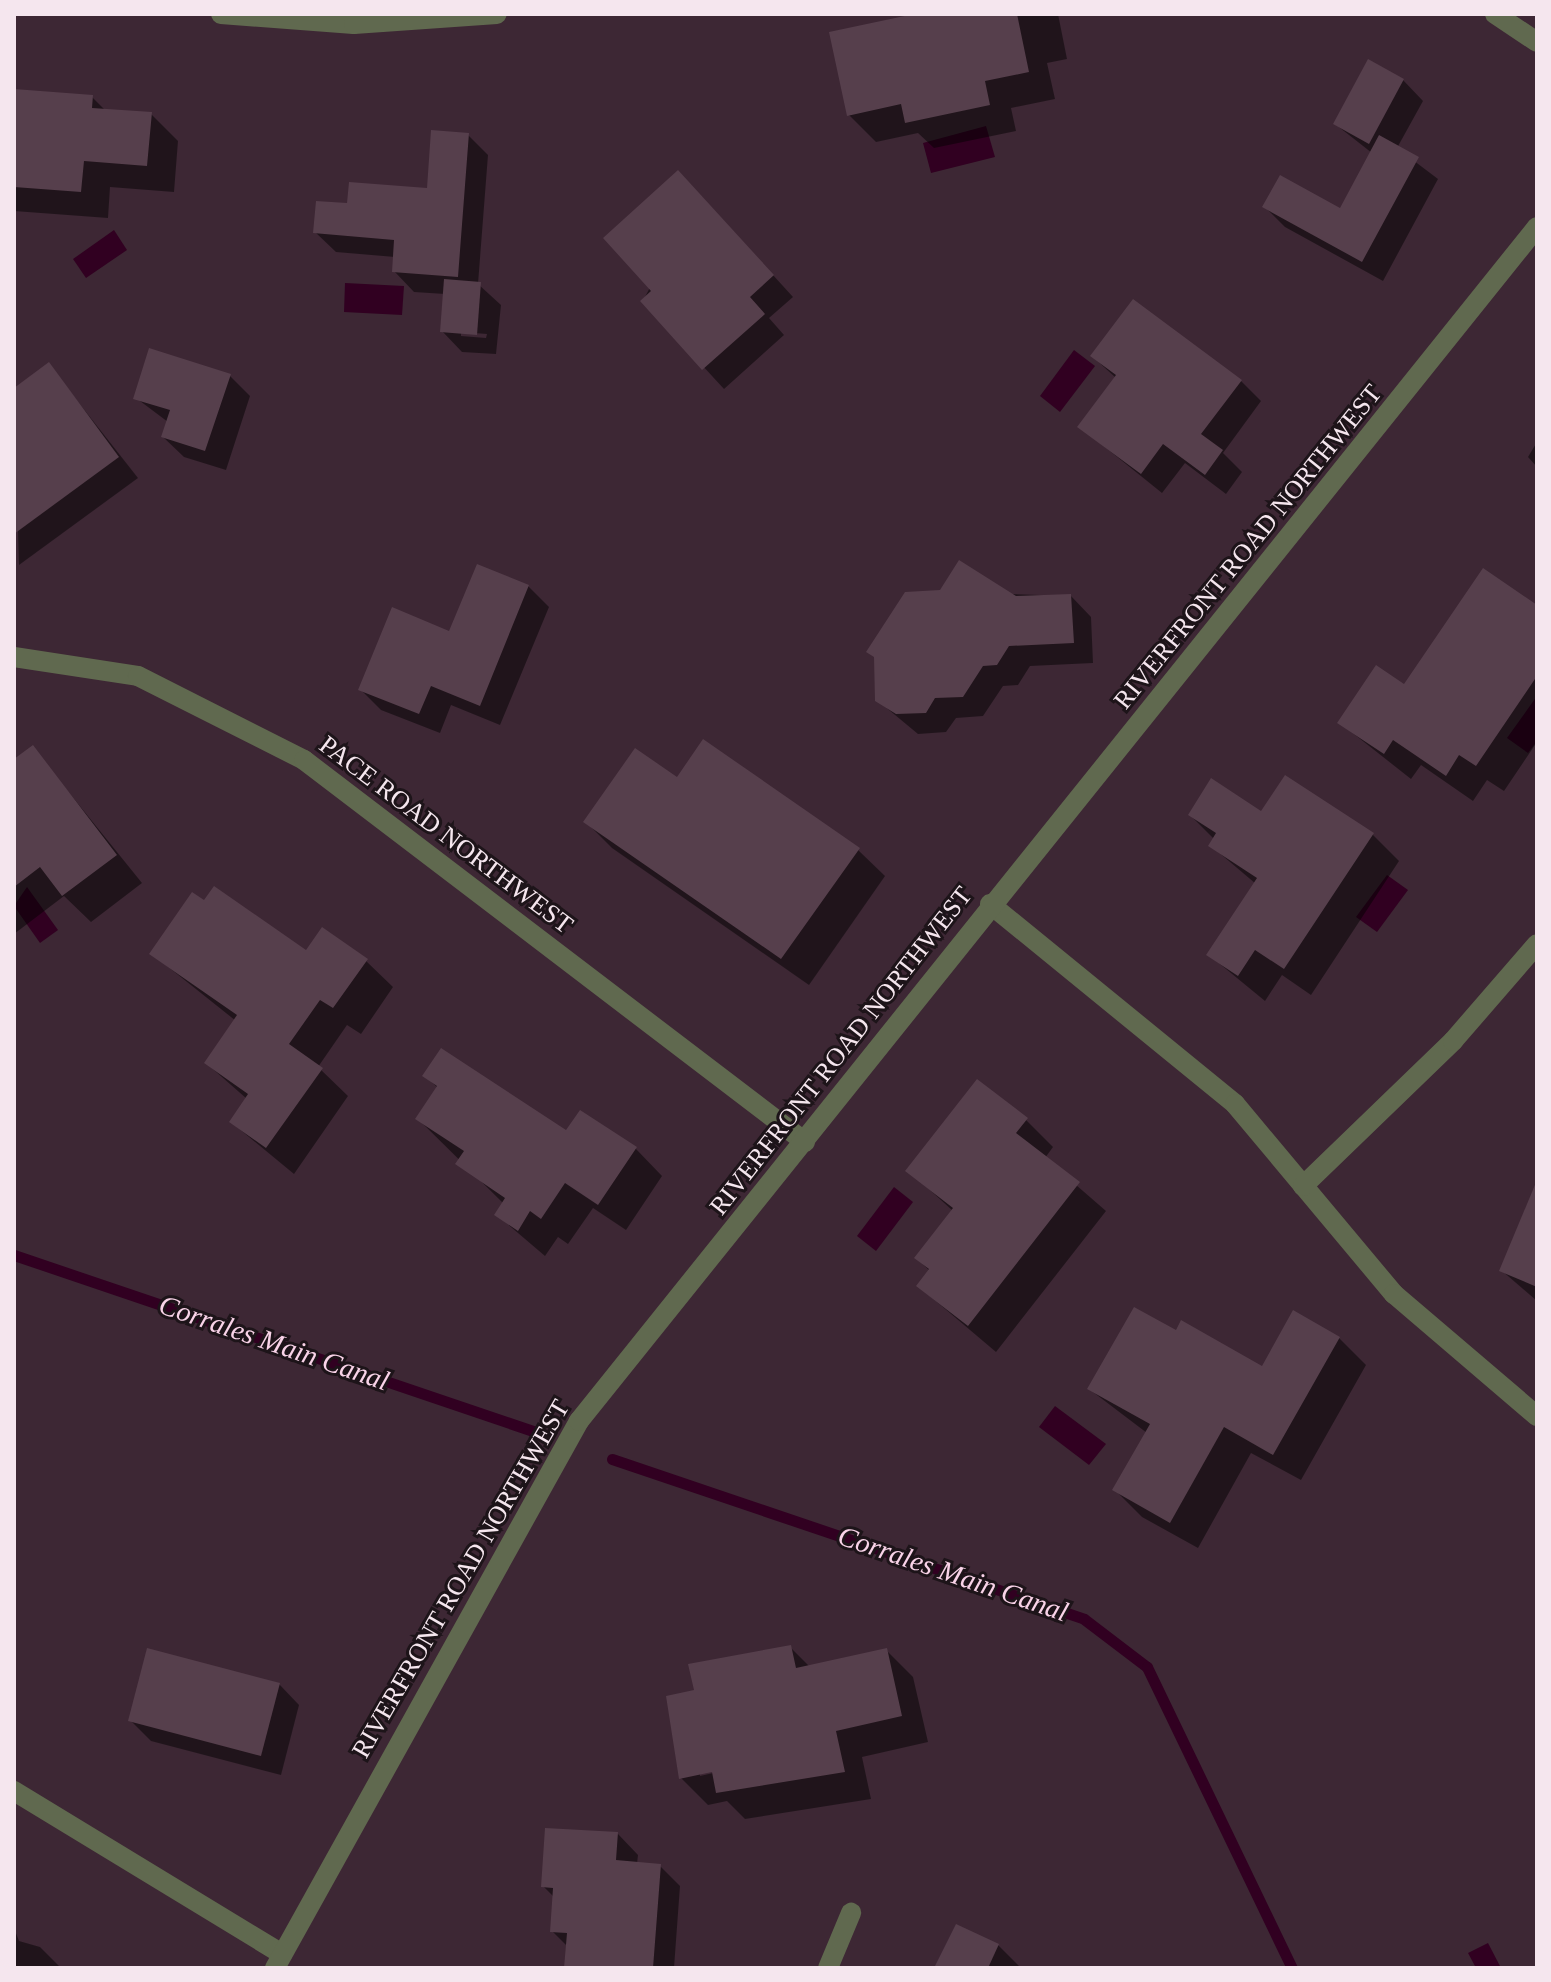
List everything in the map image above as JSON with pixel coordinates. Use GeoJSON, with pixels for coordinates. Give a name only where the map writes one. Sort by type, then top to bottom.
{"type":"FeatureCollection","features":[{"type":"Feature","properties":{"kind":"street"},"geometry":{"type":"LineString","coordinates":[[221,14],[354,24],[497,14]]}},
{"type":"Feature","properties":{"kind":"street"},"geometry":{"type":"LineString","coordinates":[[1495,14],[1537,42]]}},
{"type":"Feature","properties":{"kind":"street","name":"RIVERFRONT ROAD NORTHWEST"},"geometry":{"type":"LineString","coordinates":[[278,1961],[579,1421],[805,1142],[990,904],[1537,227]]}},
{"type":"Feature","properties":{"kind":"street","name":"PACE ROAD NORTHWEST"},"geometry":{"type":"LineString","coordinates":[[14,657],[138,676],[304,760],[805,1142]]}},
{"type":"Feature","properties":{"kind":"street"},"geometry":{"type":"LineString","coordinates":[[990,904],[1235,1104],[1434,1335],[1537,1416]]}},
{"type":"Feature","properties":{"kind":"street"},"geometry":{"type":"LineString","coordinates":[[1303,1186],[1453,1041],[1537,944]]}},
{"type":"Feature","properties":{"kind":"street"},"geometry":{"type":"LineString","coordinates":[[14,1791],[278,1961]]}},
{"type":"Feature","properties":{"kind":"street"},"geometry":{"type":"LineString","coordinates":[[828,1968],[851,1913]]}},
{"type":"Feature","properties":{"kind":"shaded area"},"geometry":{"type":"Polygon","coordinates":[[[986,126],[995,157],[931,173],[923,143],[986,126]]]}},
{"type":"Feature","properties":{"kind":"shaded area"},"geometry":{"type":"Polygon","coordinates":[[[114,230],[127,250],[86,278],[73,259],[114,230]]]}},
{"type":"Feature","properties":{"kind":"shaded area"},"geometry":{"type":"Polygon","coordinates":[[[345,283],[404,286],[402,315],[344,312],[345,283]]]}},
{"type":"Feature","properties":{"kind":"shaded area"},"geometry":{"type":"Polygon","coordinates":[[[1074,350],[1095,366],[1060,412],[1040,396],[1074,350]]]}},
{"type":"Feature","properties":{"kind":"shaded area"},"geometry":{"type":"Polygon","coordinates":[[[1537,696],[1537,741],[1528,753],[1507,738],[1537,696]]]}},
{"type":"Feature","properties":{"kind":"shaded area"},"geometry":{"type":"Polygon","coordinates":[[[1387,875],[1408,890],[1377,932],[1356,917],[1387,875]]]}},
{"type":"Feature","properties":{"kind":"shaded area"},"geometry":{"type":"Polygon","coordinates":[[[27,887],[58,930],[40,943],[14,906],[27,887]]]}},
{"type":"Feature","properties":{"kind":"shaded area"},"geometry":{"type":"Polygon","coordinates":[[[894,1187],[913,1202],[876,1251],[857,1236],[894,1187]]]}},
{"type":"Feature","properties":{"kind":"shaded area"},"geometry":{"type":"Polygon","coordinates":[[[1055,1406],[1106,1444],[1089,1465],[1039,1427],[1055,1406]]]}},
{"type":"Feature","properties":{"kind":"shaded area"},"geometry":{"type":"Polygon","coordinates":[[[1488,1943],[1501,1968],[1476,1968],[1468,1953],[1488,1943]]]}},
{"type":"Feature","properties":{"kind":"building"},"geometry":{"type":"Polygon","coordinates":[[[914,14],[1017,14],[1029,72],[985,81],[990,105],[905,123],[901,104],[847,116],[829,32],[914,14]]]}},
{"type":"Feature","properties":{"kind":"building"},"geometry":{"type":"Polygon","coordinates":[[[1368,59],[1404,79],[1369,144],[1333,124],[1368,59]]]}},
{"type":"Feature","properties":{"kind":"building"},"geometry":{"type":"Polygon","coordinates":[[[14,89],[93,95],[92,108],[152,112],[147,166],[84,161],[81,192],[14,187],[14,89]]]}},
{"type":"Feature","properties":{"kind":"building"},"geometry":{"type":"Polygon","coordinates":[[[431,130],[469,133],[458,277],[392,272],[394,240],[313,233],[316,201],[347,203],[349,182],[427,188],[431,130]]]}},
{"type":"Feature","properties":{"kind":"building"},"geometry":{"type":"Polygon","coordinates":[[[1379,135],[1419,157],[1362,262],[1262,207],[1280,175],[1340,208],[1379,135]]]}},
{"type":"Feature","properties":{"kind":"building"},"geometry":{"type":"Polygon","coordinates":[[[678,170],[774,275],[750,297],[765,314],[702,370],[640,301],[651,291],[603,238],[678,170]]]}},
{"type":"Feature","properties":{"kind":"building"},"geometry":{"type":"Polygon","coordinates":[[[444,279],[481,282],[477,335],[440,332],[444,279]]]}},
{"type":"Feature","properties":{"kind":"building"},"geometry":{"type":"Polygon","coordinates":[[[1133,299],[1242,380],[1201,434],[1223,450],[1205,475],[1163,444],[1141,474],[1077,427],[1116,375],[1090,356],[1133,299]]]}},
{"type":"Feature","properties":{"kind":"building"},"geometry":{"type":"Polygon","coordinates":[[[149,348],[231,374],[205,451],[161,437],[170,410],[133,399],[149,348]]]}},
{"type":"Feature","properties":{"kind":"building"},"geometry":{"type":"Polygon","coordinates":[[[49,362],[119,457],[14,534],[14,388],[49,362]]]}},
{"type":"Feature","properties":{"kind":"building"},"geometry":{"type":"Polygon","coordinates":[[[959,560],[1016,596],[1071,594],[1074,643],[1009,646],[997,665],[983,666],[963,697],[935,698],[926,713],[896,714],[875,701],[874,657],[866,652],[905,592],[940,590],[959,560]]]}},
{"type":"Feature","properties":{"kind":"building"},"geometry":{"type":"Polygon","coordinates":[[[477,564],[529,585],[480,706],[431,686],[419,714],[358,690],[392,607],[449,631],[477,564]]]}},
{"type":"Feature","properties":{"kind":"building"},"geometry":{"type":"Polygon","coordinates":[[[1483,568],[1537,605],[1537,676],[1476,766],[1459,755],[1446,776],[1393,740],[1384,754],[1337,723],[1376,665],[1404,684],[1483,568]]]}},
{"type":"Feature","properties":{"kind":"building"},"geometry":{"type":"Polygon","coordinates":[[[703,739],[860,848],[781,959],[583,822],[635,748],[677,777],[703,739]]]}},
{"type":"Feature","properties":{"kind":"building"},"geometry":{"type":"Polygon","coordinates":[[[33,745],[117,855],[62,896],[40,867],[14,887],[14,759],[33,745]]]}},
{"type":"Feature","properties":{"kind":"building"},"geometry":{"type":"Polygon","coordinates":[[[1285,775],[1374,833],[1284,969],[1255,950],[1238,976],[1206,955],[1257,878],[1208,846],[1216,833],[1188,815],[1211,778],[1261,811],[1285,775]]]}},
{"type":"Feature","properties":{"kind":"building"},"geometry":{"type":"Polygon","coordinates":[[[214,886],[306,950],[322,927],[368,959],[333,1008],[320,1000],[289,1044],[323,1068],[266,1148],[229,1122],[248,1094],[204,1063],[237,1015],[149,954],[192,892],[204,900],[214,886]]]}},
{"type":"Feature","properties":{"kind":"building"},"geometry":{"type":"Polygon","coordinates":[[[441,1048],[566,1130],[580,1110],[637,1147],[598,1205],[565,1183],[541,1219],[530,1211],[518,1231],[494,1215],[505,1198],[455,1164],[464,1151],[415,1119],[437,1086],[422,1076],[441,1048]]]}},
{"type":"Feature","properties":{"kind":"building"},"geometry":{"type":"Polygon","coordinates":[[[977,1079],[1028,1118],[1016,1133],[1080,1182],[968,1326],[916,1286],[929,1269],[914,1258],[953,1208],[905,1171],[977,1079]]]}},
{"type":"Feature","properties":{"kind":"building"},"geometry":{"type":"Polygon","coordinates":[[[1537,1180],[1537,1287],[1499,1271],[1537,1180]]]}},
{"type":"Feature","properties":{"kind":"building"},"geometry":{"type":"Polygon","coordinates":[[[1134,1307],[1176,1330],[1181,1320],[1262,1366],[1293,1310],[1340,1337],[1273,1455],[1224,1427],[1170,1523],[1112,1490],[1150,1424],[1087,1389],[1134,1307]]]}},
{"type":"Feature","properties":{"kind":"building"},"geometry":{"type":"Polygon","coordinates":[[[791,1645],[796,1668],[887,1648],[902,1716],[836,1731],[845,1772],[716,1793],[712,1772],[679,1779],[666,1696],[694,1690],[688,1664],[791,1645]]]}},
{"type":"Feature","properties":{"kind":"building"},"geometry":{"type":"Polygon","coordinates":[[[147,1648],[280,1683],[261,1756],[128,1721],[147,1648]]]}},
{"type":"Feature","properties":{"kind":"building"},"geometry":{"type":"Polygon","coordinates":[[[545,1828],[618,1832],[616,1860],[661,1864],[653,1968],[564,1968],[567,1933],[550,1932],[553,1888],[541,1887],[545,1828]]]}},
{"type":"Feature","properties":{"kind":"building"},"geometry":{"type":"Polygon","coordinates":[[[956,1924],[999,1944],[988,1968],[934,1968],[956,1924]]]}},
{"type":"Feature","properties":{"kind":"waterway","name":"Corrales Main Canal"},"geometry":{"type":"LineString","coordinates":[[14,1255],[533,1431]]}},
{"type":"Feature","properties":{"kind":"waterway","name":"Corrales Main Canal"},"geometry":{"type":"LineString","coordinates":[[612,1459],[1084,1619],[1147,1667],[1292,1968]]}}]}
